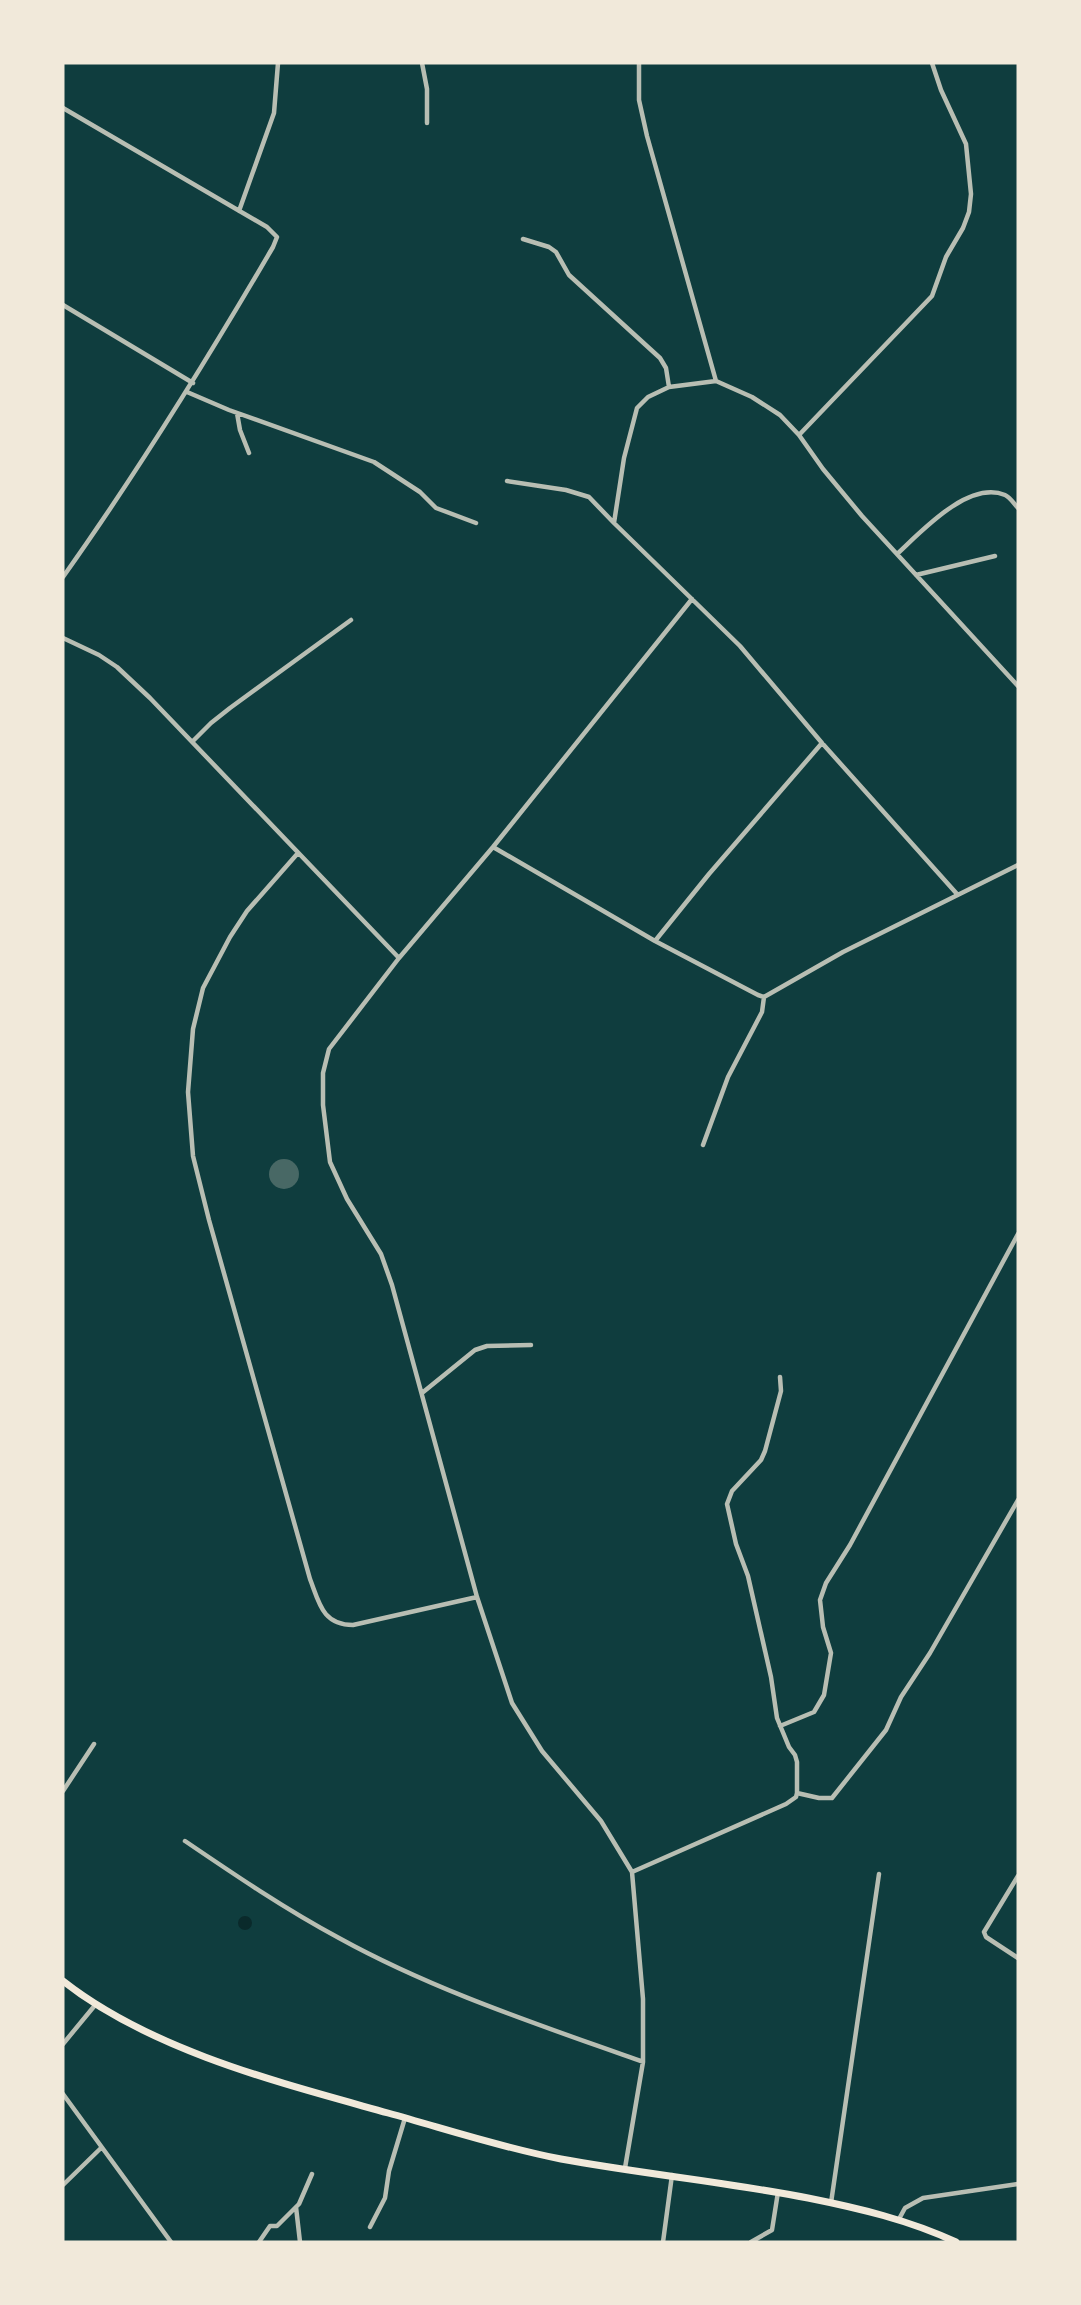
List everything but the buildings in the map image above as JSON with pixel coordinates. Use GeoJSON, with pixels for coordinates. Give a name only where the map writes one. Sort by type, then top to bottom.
{"type":"FeatureCollection","features":[{"type":"Feature","properties":{"kind":"highway"},"geometry":{"type":"LineString","coordinates":[[63,1981],[96,2004],[139,2029],[201,2055],[405,2118],[507,2147],[562,2159],[778,2192],[831,2203],[899,2220],[956,2242]]}},
{"type":"Feature","properties":{"kind":"street"},"geometry":{"type":"LineString","coordinates":[[239,210],[274,113],[278,63]]}},
{"type":"Feature","properties":{"kind":"street"},"geometry":{"type":"LineString","coordinates":[[422,63],[427,89],[427,123]]}},
{"type":"Feature","properties":{"kind":"street"},"geometry":{"type":"LineString","coordinates":[[639,63],[639,100],[647,136],[716,381]]}},
{"type":"Feature","properties":{"kind":"street"},"geometry":{"type":"LineString","coordinates":[[799,435],[932,296],[946,257],[963,228],[969,212],[971,194],[966,144],[941,90],[932,63]]}},
{"type":"Feature","properties":{"kind":"street"},"geometry":{"type":"LineString","coordinates":[[63,108],[239,210],[274,232],[276,241],[193,383],[117,501],[63,577]]}},
{"type":"Feature","properties":{"kind":"street"},"geometry":{"type":"LineString","coordinates":[[523,239],[549,247],[556,252],[569,275],[660,358],[666,368],[669,387]]}},
{"type":"Feature","properties":{"kind":"street"},"geometry":{"type":"LineString","coordinates":[[63,305],[193,383]]}},
{"type":"Feature","properties":{"kind":"street"},"geometry":{"type":"LineString","coordinates":[[614,523],[624,458],[637,408],[648,397],[669,387],[716,381],[752,397],[780,415],[799,435],[823,469],[897,554],[1018,686]]}},
{"type":"Feature","properties":{"kind":"street"},"geometry":{"type":"LineString","coordinates":[[187,392],[237,413],[374,462],[420,492],[436,508],[476,523]]}},
{"type":"Feature","properties":{"kind":"street"},"geometry":{"type":"LineString","coordinates":[[237,413],[240,430],[249,453]]}},
{"type":"Feature","properties":{"kind":"street"},"geometry":{"type":"LineString","coordinates":[[507,481],[566,490],[589,497],[740,646],[822,743],[957,894]]}},
{"type":"Feature","properties":{"kind":"street"},"geometry":{"type":"LineString","coordinates":[[897,554],[943,512],[962,499],[994,493],[1006,495],[1018,508]]}},
{"type":"Feature","properties":{"kind":"street"},"geometry":{"type":"LineString","coordinates":[[916,575],[994,556]]}},
{"type":"Feature","properties":{"kind":"street"},"geometry":{"type":"LineString","coordinates":[[625,2168],[644,2062],[641,1967],[632,1872],[600,1821],[542,1751],[521,1719],[507,1688],[477,1597],[392,1285],[381,1254],[347,1199],[330,1162],[323,1105],[323,1073],[329,1049],[399,958],[493,847],[692,599]]}},
{"type":"Feature","properties":{"kind":"street"},"geometry":{"type":"LineString","coordinates":[[192,742],[218,718],[351,620]]}},
{"type":"Feature","properties":{"kind":"street"},"geometry":{"type":"LineString","coordinates":[[63,638],[99,655],[117,667],[399,958]]}},
{"type":"Feature","properties":{"kind":"street"},"geometry":{"type":"LineString","coordinates":[[655,941],[822,743]]}},
{"type":"Feature","properties":{"kind":"street"},"geometry":{"type":"LineString","coordinates":[[493,847],[655,941],[758,996],[764,997],[843,952],[1018,865]]}},
{"type":"Feature","properties":{"kind":"street"},"geometry":{"type":"LineString","coordinates":[[298,853],[247,911],[230,937],[203,988],[193,1029],[189,1064],[189,1125],[193,1156],[310,1579],[323,1612],[337,1622],[353,1625],[477,1597]]}},
{"type":"Feature","properties":{"kind":"street"},"geometry":{"type":"LineString","coordinates":[[703,1145],[728,1077],[762,1012],[764,997]]}},
{"type":"Feature","properties":{"kind":"street"},"geometry":{"type":"LineString","coordinates":[[780,1725],[814,1712],[824,1695],[831,1653],[820,1600],[825,1583],[850,1545],[1018,1233]]}},
{"type":"Feature","properties":{"kind":"street"},"geometry":{"type":"LineString","coordinates":[[422,1393],[475,1350],[487,1346],[531,1346]]}},
{"type":"Feature","properties":{"kind":"street"},"geometry":{"type":"LineString","coordinates":[[632,1872],[786,1804],[796,1797],[797,1762],[780,1725],[748,1576],[736,1544],[727,1504],[732,1491],[761,1460],[765,1451],[782,1392],[780,1377]]}},
{"type":"Feature","properties":{"kind":"street"},"geometry":{"type":"LineString","coordinates":[[797,1792],[819,1798],[832,1798],[886,1730],[901,1697],[930,1653],[1018,1500]]}},
{"type":"Feature","properties":{"kind":"street"},"geometry":{"type":"LineString","coordinates":[[63,1791],[94,1744]]}},
{"type":"Feature","properties":{"kind":"street"},"geometry":{"type":"LineString","coordinates":[[184,1841],[265,1895],[340,1939],[431,1983],[498,2010],[644,2062]]}},
{"type":"Feature","properties":{"kind":"street"},"geometry":{"type":"LineString","coordinates":[[831,2203],[879,1874]]}},
{"type":"Feature","properties":{"kind":"street"},"geometry":{"type":"LineString","coordinates":[[1018,1876],[984,1932],[986,1936],[1018,1958]]}},
{"type":"Feature","properties":{"kind":"street"},"geometry":{"type":"LineString","coordinates":[[63,2044],[96,2004]]}},
{"type":"Feature","properties":{"kind":"street"},"geometry":{"type":"LineString","coordinates":[[63,2094],[171,2242]]}},
{"type":"Feature","properties":{"kind":"street"},"geometry":{"type":"LineString","coordinates":[[370,2227],[385,2198],[389,2171],[405,2118]]}},
{"type":"Feature","properties":{"kind":"street"},"geometry":{"type":"LineString","coordinates":[[63,2185],[101,2148]]}},
{"type":"Feature","properties":{"kind":"street"},"geometry":{"type":"LineString","coordinates":[[259,2242],[270,2226],[277,2226],[296,2207],[312,2174]]}},
{"type":"Feature","properties":{"kind":"street"},"geometry":{"type":"LineString","coordinates":[[663,2242],[672,2175]]}},
{"type":"Feature","properties":{"kind":"street"},"geometry":{"type":"LineString","coordinates":[[899,2220],[905,2208],[923,2198],[1018,2184]]}},
{"type":"Feature","properties":{"kind":"street"},"geometry":{"type":"LineString","coordinates":[[751,2242],[772,2230],[778,2192]]}},
{"type":"Feature","properties":{"kind":"street"},"geometry":{"type":"LineString","coordinates":[[296,2207],[300,2242]]}},
{"type":"Feature","properties":{"kind":"water"},"geometry":{"type":"Polygon","coordinates":[[[242,1916],[248,1916],[252,1923],[248,1930],[242,1930],[238,1926],[238,1920],[242,1916]]]}}]}
